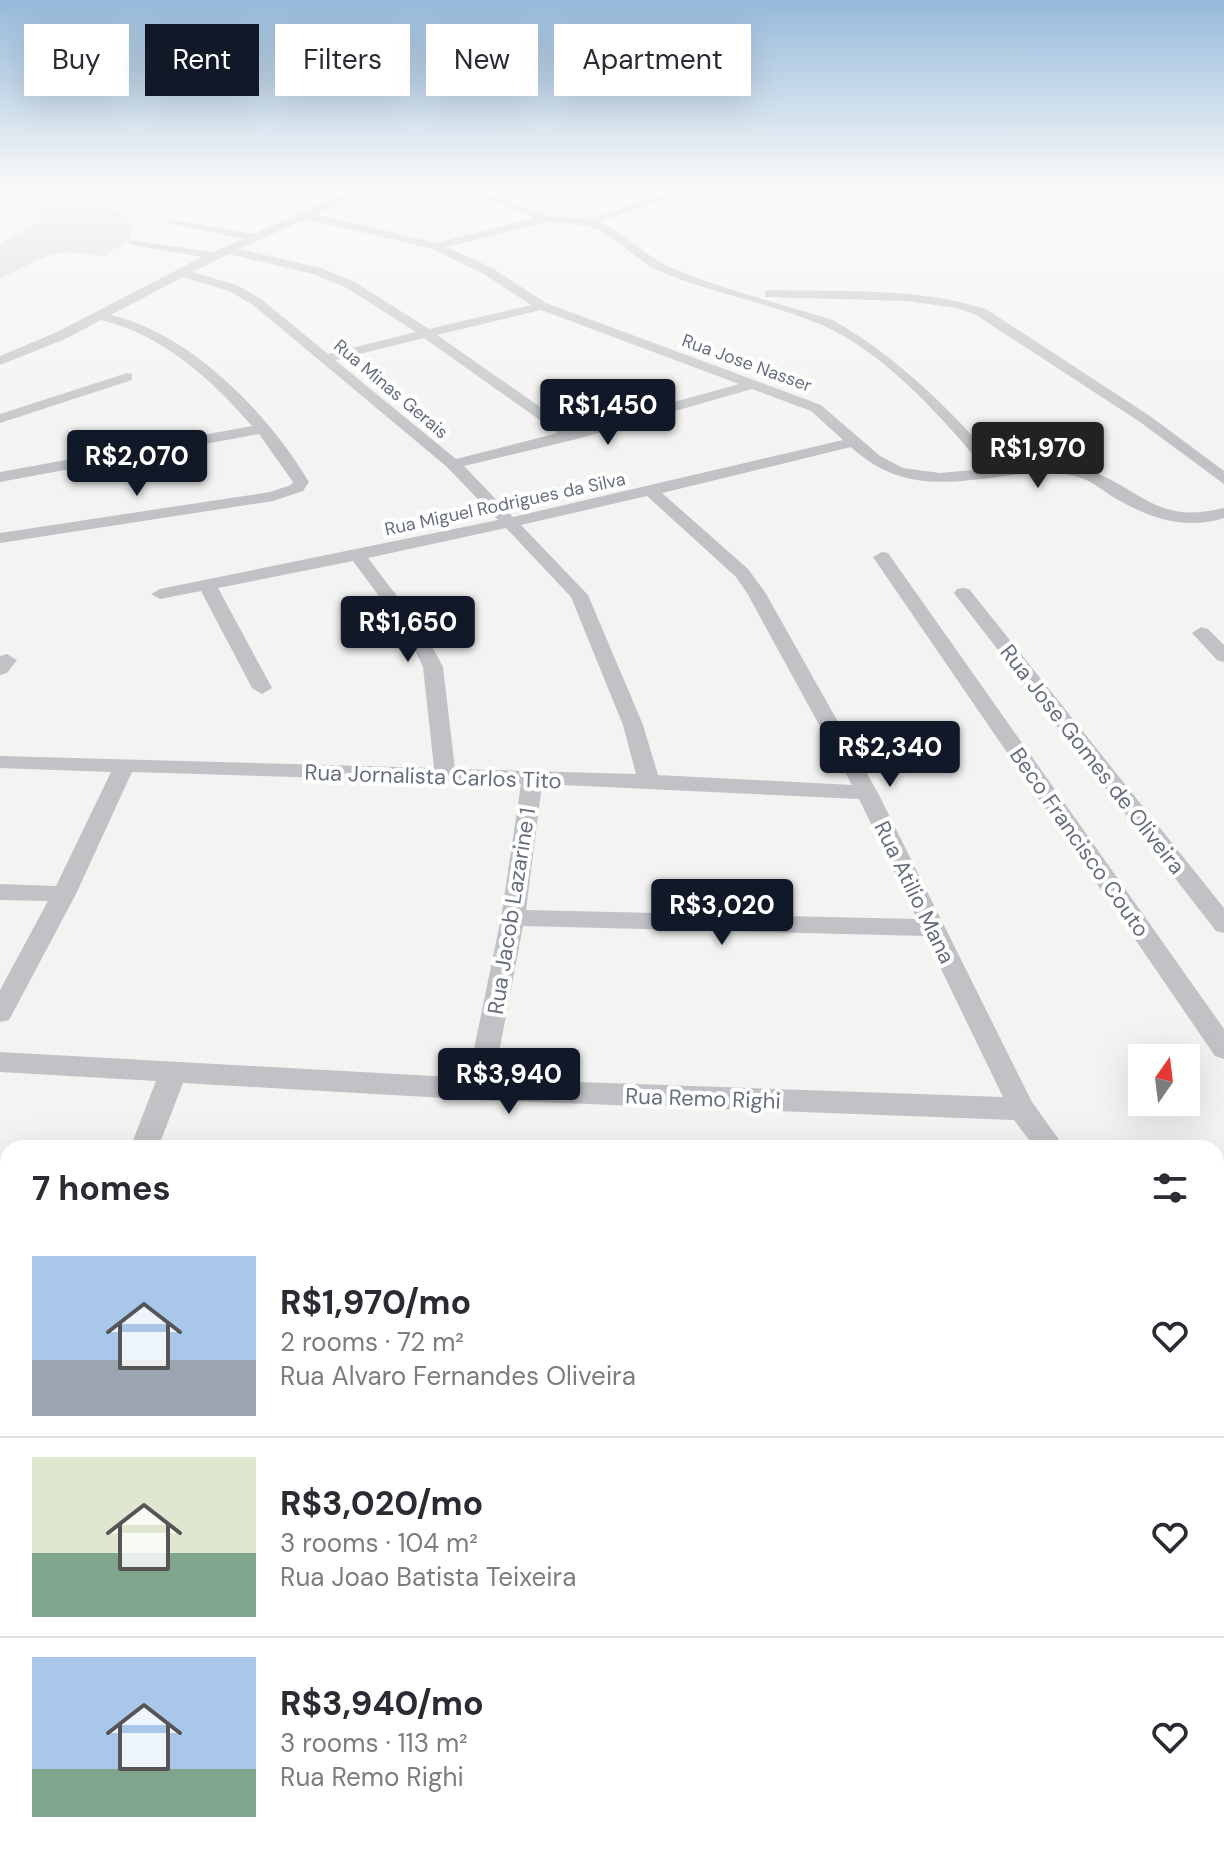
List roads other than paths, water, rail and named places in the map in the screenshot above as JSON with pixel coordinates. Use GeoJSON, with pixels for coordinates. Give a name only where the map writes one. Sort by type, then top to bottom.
{"type":"FeatureCollection","features":[{"type":"Feature","properties":{"kind":"street"},"geometry":{"type":"LineString","coordinates":[[0,361],[34,348],[177,275]]}},
{"type":"Feature","properties":{"kind":"street","name":"Rua Minas Gerais"},"geometry":{"type":"LineString","coordinates":[[190,275],[233,288],[257,302],[326,358],[453,464],[579,595],[633,725],[649,781]]}},
{"type":"Feature","properties":{"kind":"street"},"geometry":{"type":"LineString","coordinates":[[326,275],[336,278],[429,336],[572,436]]}},
{"type":"Feature","properties":{"kind":"street","name":"Rua Jose Nasser"},"geometry":{"type":"LineString","coordinates":[[495,275],[542,306],[816,408],[880,463],[910,475],[1072,470],[1164,516],[1181,519],[1224,513]]}},
{"type":"Feature","properties":{"kind":"street"},"geometry":{"type":"LineString","coordinates":[[683,275],[828,323],[850,334],[969,438],[996,472]]}},
{"type":"Feature","properties":{"kind":"street"},"geometry":{"type":"LineString","coordinates":[[741,293],[919,299],[967,306],[981,312],[1145,419],[1224,479]]}},
{"type":"Feature","properties":{"kind":"street"},"geometry":{"type":"LineString","coordinates":[[326,358],[429,336],[542,306]]}},
{"type":"Feature","properties":{"kind":"street"},"geometry":{"type":"LineString","coordinates":[[0,538],[273,496],[297,488],[301,482],[296,471],[262,429],[188,358],[142,328],[96,315]]}},
{"type":"Feature","properties":{"kind":"street"},"geometry":{"type":"LineString","coordinates":[[0,419],[127,377]]}},
{"type":"Feature","properties":{"kind":"street"},"geometry":{"type":"LineString","coordinates":[[453,464],[572,436],[751,385]]}},
{"type":"Feature","properties":{"kind":"street"},"geometry":{"type":"LineString","coordinates":[[0,477],[262,429]]}},
{"type":"Feature","properties":{"kind":"street","name":"Rua Miguel Rodrigues da Silva"},"geometry":{"type":"LineString","coordinates":[[160,594],[358,556],[653,493],[856,441]]}},
{"type":"Feature","properties":{"kind":"street","name":"Rua Atilio Mana"},"geometry":{"type":"LineString","coordinates":[[653,493],[742,573],[756,592],[867,793],[1022,1109],[1045,1140]]}},
{"type":"Feature","properties":{"kind":"street"},"geometry":{"type":"LineString","coordinates":[[358,556],[416,633],[433,667],[445,776]]}},
{"type":"Feature","properties":{"kind":"street","name":"Beco Francisco Couto"},"geometry":{"type":"LineString","coordinates":[[882,557],[1224,1049]]}},
{"type":"Feature","properties":{"kind":"street"},"geometry":{"type":"LineString","coordinates":[[207,585],[262,688]]}},
{"type":"Feature","properties":{"kind":"street","name":"Rua Jose Gomes de Oliveira"},"geometry":{"type":"LineString","coordinates":[[963,593],[1224,925]]}},
{"type":"Feature","properties":{"kind":"street"},"geometry":{"type":"LineString","coordinates":[[1201,633],[1224,656]]}},
{"type":"Feature","properties":{"kind":"street","name":"Rua Jornalista Carlos Tito"},"geometry":{"type":"LineString","coordinates":[[0,762],[532,780],[649,781],[867,793]]}},
{"type":"Feature","properties":{"kind":"street"},"geometry":{"type":"LineString","coordinates":[[0,1013],[64,894],[124,767]]}},
{"type":"Feature","properties":{"kind":"street","name":"Rua Jacob Lazarine 1"},"geometry":{"type":"LineString","coordinates":[[479,1089],[513,918],[532,780]]}},
{"type":"Feature","properties":{"kind":"street"},"geometry":{"type":"LineString","coordinates":[[0,892],[64,894]]}},
{"type":"Feature","properties":{"kind":"street"},"geometry":{"type":"LineString","coordinates":[[513,918],[934,928]]}},
{"type":"Feature","properties":{"kind":"street","name":"Rua Remo Righi"},"geometry":{"type":"LineString","coordinates":[[0,1062],[479,1089],[1022,1109]]}},
{"type":"Feature","properties":{"kind":"street"},"geometry":{"type":"LineString","coordinates":[[147,1140],[173,1073]]}}]}
